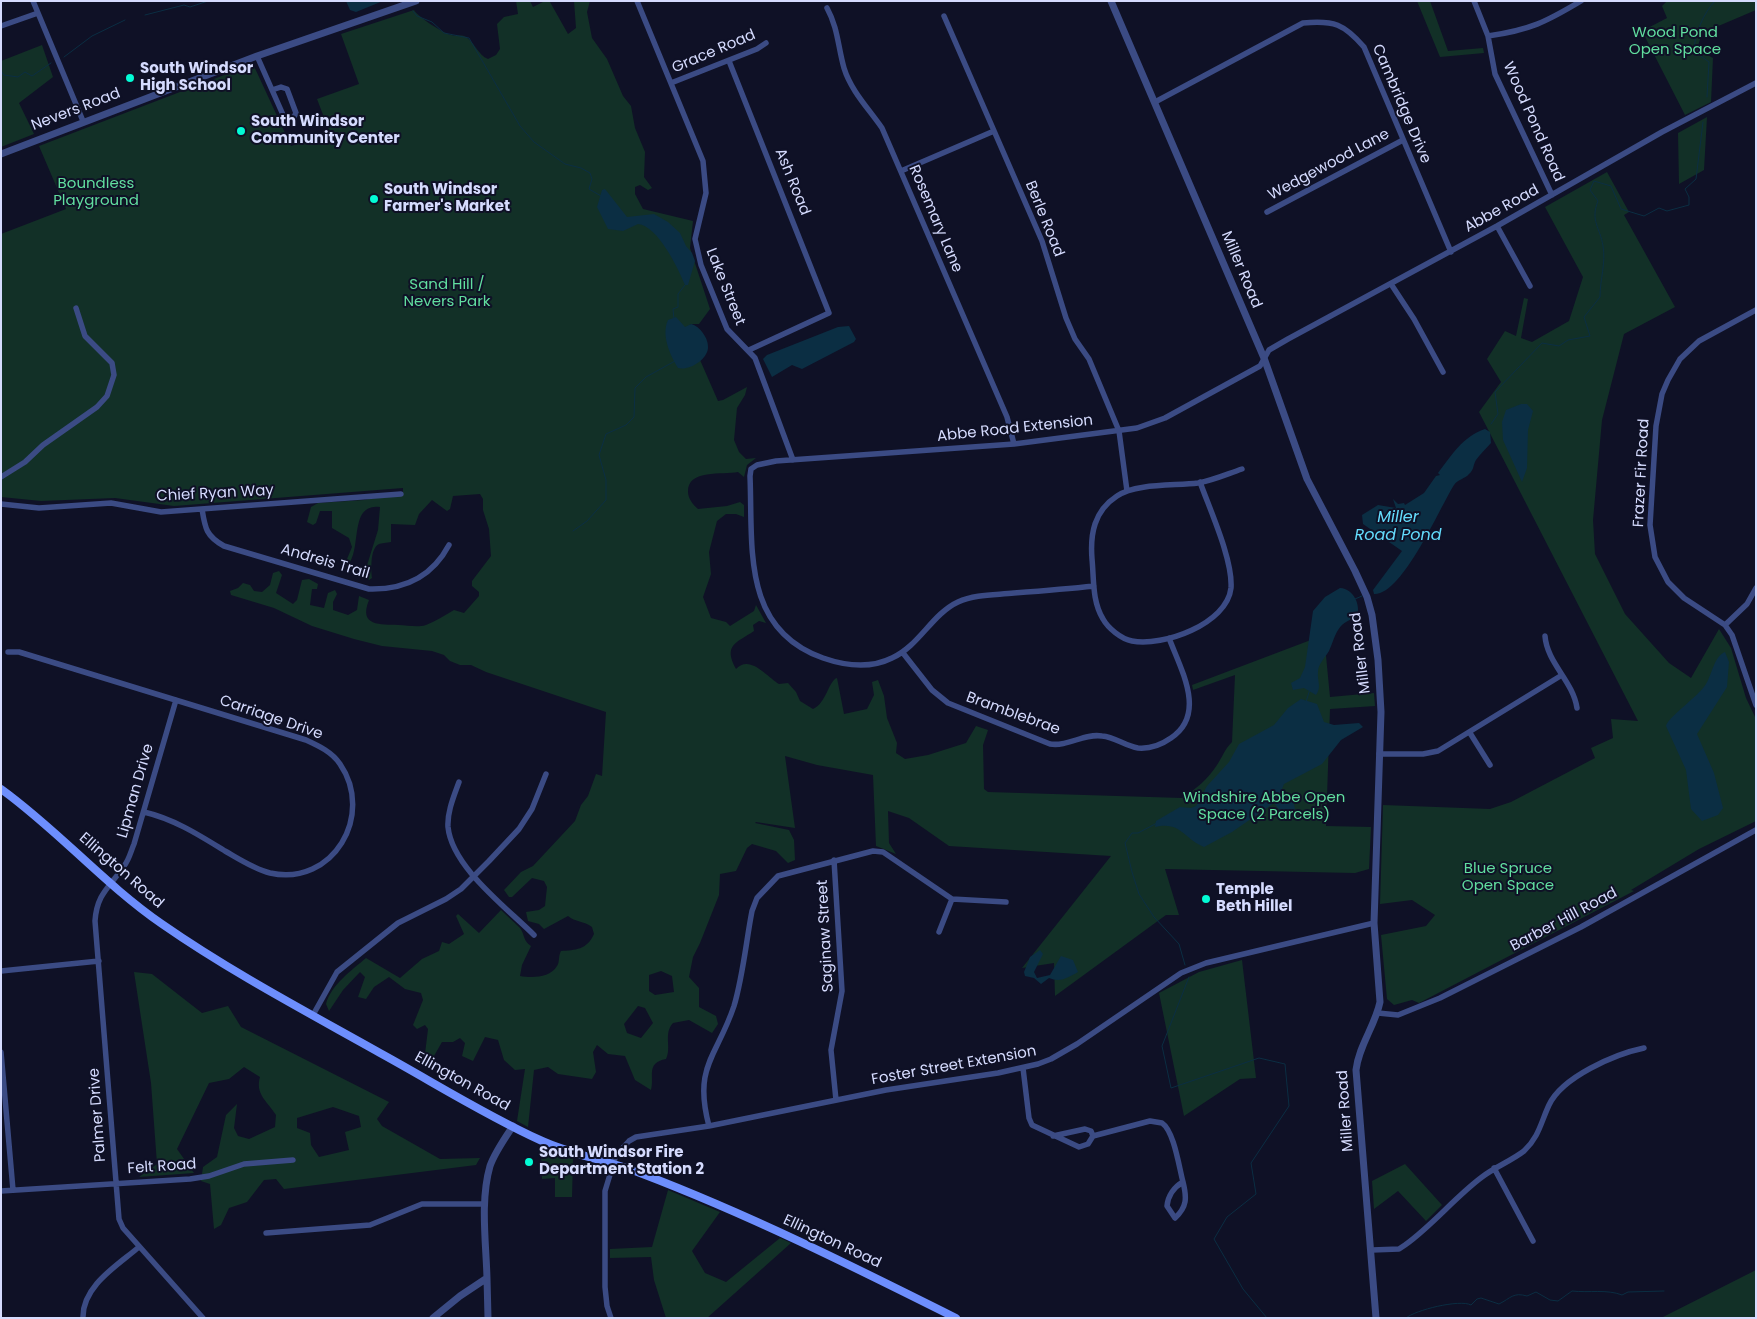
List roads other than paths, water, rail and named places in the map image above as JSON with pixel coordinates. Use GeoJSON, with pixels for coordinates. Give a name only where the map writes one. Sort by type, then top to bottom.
{"type":"FeatureCollection","features":[{"type":"Feature","properties":{"kind":"main road","name":"Ellington Road"},"geometry":{"type":"LineString","coordinates":[[1,789],[52,828],[110,884],[162,924],[313,1015],[513,1126],[542,1141],[640,1173],[844,1261],[956,1318]]}},
{"type":"Feature","properties":{"kind":"street"},"geometry":{"type":"LineString","coordinates":[[33,1],[83,121]]}},
{"type":"Feature","properties":{"kind":"street","name":"Nevers Road"},"geometry":{"type":"LineString","coordinates":[[1,154],[83,121],[257,56],[416,1]]}},
{"type":"Feature","properties":{"kind":"street","name":"Lake Street"},"geometry":{"type":"LineString","coordinates":[[637,1],[703,161],[706,193],[696,231],[696,248],[726,329],[736,342],[749,350],[755,358],[793,460]]}},
{"type":"Feature","properties":{"kind":"street","name":"Miller Road"},"geometry":{"type":"LineString","coordinates":[[1111,1],[1264,358],[1307,479],[1367,597],[1376,635],[1381,712],[1374,923],[1380,991],[1378,1013],[1361,1047],[1356,1070],[1376,1318]]}},
{"type":"Feature","properties":{"kind":"street","name":"Wood Pond Road"},"geometry":{"type":"LineString","coordinates":[[1474,1],[1488,36],[1495,74],[1552,195]]}},
{"type":"Feature","properties":{"kind":"street"},"geometry":{"type":"LineString","coordinates":[[1488,36],[1531,28],[1546,22],[1581,1]]}},
{"type":"Feature","properties":{"kind":"street","name":"Rosemary Lane"},"geometry":{"type":"LineString","coordinates":[[828,8],[838,34],[844,68],[859,98],[882,128],[1007,417],[1014,444]]}},
{"type":"Feature","properties":{"kind":"street"},"geometry":{"type":"LineString","coordinates":[[1,26],[38,13]]}},
{"type":"Feature","properties":{"kind":"street","name":"Berle Road"},"geometry":{"type":"LineString","coordinates":[[944,16],[1042,241],[1066,318],[1075,339],[1089,359],[1120,431],[1127,491]]}},
{"type":"Feature","properties":{"kind":"street","name":"Cambridge Drive"},"geometry":{"type":"LineString","coordinates":[[1155,102],[1303,23],[1330,22],[1349,31],[1364,47],[1451,252]]}},
{"type":"Feature","properties":{"kind":"street","name":"Grace Road"},"geometry":{"type":"LineString","coordinates":[[671,84],[766,43]]}},
{"type":"Feature","properties":{"kind":"street"},"geometry":{"type":"LineString","coordinates":[[257,56],[272,90],[285,118],[295,116],[296,112],[287,89],[281,87],[272,90]]}},
{"type":"Feature","properties":{"kind":"street","name":"Ash Road"},"geometry":{"type":"LineString","coordinates":[[729,60],[829,313],[749,350]]}},
{"type":"Feature","properties":{"kind":"street","name":"Abbe Road"},"geometry":{"type":"LineString","coordinates":[[1264,358],[1269,350],[1288,339],[1451,252],[1628,150],[1756,83]]}},
{"type":"Feature","properties":{"kind":"street"},"geometry":{"type":"LineString","coordinates":[[901,171],[994,131]]}},
{"type":"Feature","properties":{"kind":"street","name":"Wedgewood Lane"},"geometry":{"type":"LineString","coordinates":[[1267,212],[1404,140]]}},
{"type":"Feature","properties":{"kind":"street"},"geometry":{"type":"LineString","coordinates":[[1497,226],[1530,286]]}},
{"type":"Feature","properties":{"kind":"street"},"geometry":{"type":"LineString","coordinates":[[1391,284],[1414,318],[1443,372]]}},
{"type":"Feature","properties":{"kind":"street"},"geometry":{"type":"LineString","coordinates":[[1,477],[25,462],[43,445],[98,407],[107,396],[114,375],[112,363],[85,336],[76,308]]}},
{"type":"Feature","properties":{"kind":"street","name":"Frazer Fir Road"},"geometry":{"type":"LineString","coordinates":[[1756,310],[1699,341],[1680,359],[1662,394],[1656,426],[1650,525],[1655,557],[1664,575],[1675,590],[1725,625],[1738,648],[1756,705]]}},
{"type":"Feature","properties":{"kind":"street","name":"Abbe Road Extension"},"geometry":{"type":"LineString","coordinates":[[903,653],[869,665],[840,664],[799,647],[776,626],[760,599],[755,583],[750,476],[751,469],[757,464],[1014,444],[1120,431],[1152,424],[1166,418],[1260,366],[1264,358]]}},
{"type":"Feature","properties":{"kind":"street"},"geometry":{"type":"LineString","coordinates":[[1200,482],[1231,570],[1230,589],[1225,604],[1202,626],[1149,643],[1130,641],[1116,633],[1103,619],[1096,602],[1091,550],[1093,527],[1100,511],[1127,491],[1217,479],[1242,469]]}},
{"type":"Feature","properties":{"kind":"street","name":"Chief Ryan Way"},"geometry":{"type":"LineString","coordinates":[[1,504],[39,508],[111,503],[161,512],[401,494]]}},
{"type":"Feature","properties":{"kind":"street","name":"Andreis Trail"},"geometry":{"type":"LineString","coordinates":[[202,509],[205,528],[212,540],[224,546],[369,589],[386,590],[405,586],[421,578],[441,559],[449,545]]}},
{"type":"Feature","properties":{"kind":"street"},"geometry":{"type":"LineString","coordinates":[[903,653],[937,618],[958,602],[980,596],[1094,586]]}},
{"type":"Feature","properties":{"kind":"street"},"geometry":{"type":"LineString","coordinates":[[1725,625],[1746,604],[1756,588]]}},
{"type":"Feature","properties":{"kind":"street"},"geometry":{"type":"LineString","coordinates":[[1545,636],[1546,647],[1575,698],[1577,708]]}},
{"type":"Feature","properties":{"kind":"street","name":"Bramblebrae"},"geometry":{"type":"LineString","coordinates":[[903,653],[932,690],[948,703],[1042,741],[1060,746],[1088,736],[1100,735],[1138,748],[1153,748],[1178,733],[1186,723],[1189,711],[1188,691],[1169,638]]}},
{"type":"Feature","properties":{"kind":"street","name":"Carriage Drive"},"geometry":{"type":"LineString","coordinates":[[8,652],[19,652],[306,740],[324,748],[339,762],[349,781],[354,804],[351,824],[332,856],[316,867],[294,874],[270,873],[248,864],[179,824],[144,812]]}},
{"type":"Feature","properties":{"kind":"street"},"geometry":{"type":"LineString","coordinates":[[1379,754],[1423,754],[1434,752],[1470,733],[1562,675]]}},
{"type":"Feature","properties":{"kind":"street","name":"Lipman Drive"},"geometry":{"type":"LineString","coordinates":[[110,884],[126,865],[144,812],[176,700]]}},
{"type":"Feature","properties":{"kind":"street"},"geometry":{"type":"LineString","coordinates":[[1470,733],[1490,765]]}},
{"type":"Feature","properties":{"kind":"street"},"geometry":{"type":"LineString","coordinates":[[313,1015],[337,972],[392,928],[446,899],[474,876],[519,830],[532,809],[546,774]]}},
{"type":"Feature","properties":{"kind":"street"},"geometry":{"type":"LineString","coordinates":[[459,782],[451,806],[448,826],[451,844],[459,860],[534,934]]}},
{"type":"Feature","properties":{"kind":"street","name":"Barber Hill Road"},"geometry":{"type":"LineString","coordinates":[[1378,1013],[1398,1015],[1440,998],[1581,927],[1756,830]]}},
{"type":"Feature","properties":{"kind":"street"},"geometry":{"type":"LineString","coordinates":[[709,1126],[703,1084],[706,1070],[734,1005],[752,911],[757,898],[778,876],[873,851],[883,852],[952,899],[1006,902]]}},
{"type":"Feature","properties":{"kind":"street","name":"Saginaw Street"},"geometry":{"type":"LineString","coordinates":[[834,860],[842,992],[831,1050],[836,1100]]}},
{"type":"Feature","properties":{"kind":"street","name":"Palmer Drive"},"geometry":{"type":"LineString","coordinates":[[110,884],[101,894],[96,908],[95,921],[119,1219],[123,1228],[139,1247],[203,1318]]}},
{"type":"Feature","properties":{"kind":"street"},"geometry":{"type":"LineString","coordinates":[[939,932],[952,899]]}},
{"type":"Feature","properties":{"kind":"street","name":"Foster Street Extension"},"geometry":{"type":"LineString","coordinates":[[611,1318],[606,1306],[605,1287],[605,1191],[613,1164],[622,1146],[636,1137],[709,1126],[836,1100],[1023,1068],[1052,1059],[1069,1049],[1181,973],[1206,963],[1374,923]]}},
{"type":"Feature","properties":{"kind":"street"},"geometry":{"type":"LineString","coordinates":[[1,971],[99,961]]}},
{"type":"Feature","properties":{"kind":"street"},"geometry":{"type":"LineString","coordinates":[[1372,1250],[1399,1249],[1481,1177],[1523,1152],[1537,1137],[1549,1104],[1559,1090],[1572,1080],[1627,1051],[1644,1048]]}},
{"type":"Feature","properties":{"kind":"street"},"geometry":{"type":"LineString","coordinates":[[1,1052],[13,1190]]}},
{"type":"Feature","properties":{"kind":"street"},"geometry":{"type":"LineString","coordinates":[[1023,1068],[1030,1122],[1053,1136],[1081,1147],[1091,1142],[1093,1136],[1091,1131],[1085,1129],[1053,1136]]}},
{"type":"Feature","properties":{"kind":"street"},"geometry":{"type":"LineString","coordinates":[[1093,1136],[1150,1122],[1162,1123],[1170,1130],[1183,1182],[1186,1204],[1176,1218],[1167,1206],[1167,1201],[1178,1185],[1183,1182]]}},
{"type":"Feature","properties":{"kind":"street"},"geometry":{"type":"LineString","coordinates":[[488,1318],[486,1204],[491,1164],[513,1126]]}},
{"type":"Feature","properties":{"kind":"street","name":"Felt Road"},"geometry":{"type":"LineString","coordinates":[[1,1191],[190,1179],[209,1176],[239,1165],[293,1160]]}},
{"type":"Feature","properties":{"kind":"street"},"geometry":{"type":"LineString","coordinates":[[1494,1168],[1533,1241]]}},
{"type":"Feature","properties":{"kind":"street"},"geometry":{"type":"LineString","coordinates":[[266,1234],[370,1225],[422,1204],[486,1204]]}},
{"type":"Feature","properties":{"kind":"street"},"geometry":{"type":"LineString","coordinates":[[83,1318],[86,1300],[91,1290],[139,1247]]}},
{"type":"Feature","properties":{"kind":"street"},"geometry":{"type":"LineString","coordinates":[[433,1318],[460,1296],[487,1278]]}},
{"type":"Feature","properties":{"kind":"water"},"geometry":{"type":"Polygon","coordinates":[[[346,1],[383,1],[356,12],[350,10],[346,1]]]}},
{"type":"Feature","properties":{"kind":"water"},"geometry":{"type":"Polygon","coordinates":[[[605,189],[627,217],[654,214],[668,222],[680,233],[695,261],[688,285],[685,285],[678,269],[660,240],[645,226],[638,224],[623,231],[608,229],[597,207],[602,190],[605,189]]]}},
{"type":"Feature","properties":{"kind":"water"},"geometry":{"type":"Polygon","coordinates":[[[676,317],[685,327],[691,324],[698,327],[708,344],[704,357],[697,364],[687,368],[678,368],[667,345],[666,326],[668,320],[676,317]]]}},
{"type":"Feature","properties":{"kind":"water"},"geometry":{"type":"Polygon","coordinates":[[[849,326],[856,339],[854,342],[802,369],[792,365],[772,377],[763,359],[767,355],[838,327],[849,326]]]}},
{"type":"Feature","properties":{"kind":"water"},"geometry":{"type":"Polygon","coordinates":[[[1521,404],[1527,404],[1533,411],[1528,430],[1527,468],[1522,482],[1503,440],[1502,422],[1506,410],[1521,404]]]}},
{"type":"Feature","properties":{"kind":"water","name":"Miller Road Pond"},"geometry":{"type":"Polygon","coordinates":[[[1485,429],[1490,432],[1491,443],[1476,460],[1471,472],[1454,485],[1408,566],[1385,591],[1374,594],[1373,590],[1402,551],[1363,524],[1362,515],[1378,505],[1396,508],[1393,499],[1398,504],[1404,503],[1405,505],[1424,493],[1436,476],[1440,475],[1438,473],[1458,447],[1470,436],[1485,429]]]}},
{"type":"Feature","properties":{"kind":"water"},"geometry":{"type":"Polygon","coordinates":[[[1340,588],[1353,594],[1358,608],[1357,617],[1341,626],[1329,651],[1319,666],[1319,687],[1316,695],[1304,688],[1293,690],[1291,683],[1300,678],[1305,667],[1313,611],[1325,597],[1340,588]]]}},
{"type":"Feature","properties":{"kind":"water"},"geometry":{"type":"Polygon","coordinates":[[[1725,652],[1729,662],[1727,687],[1697,734],[1714,773],[1723,808],[1718,815],[1702,821],[1691,809],[1686,770],[1666,726],[1672,717],[1697,695],[1706,684],[1718,657],[1725,652]]]}},
{"type":"Feature","properties":{"kind":"water"},"geometry":{"type":"Polygon","coordinates":[[[1301,699],[1317,704],[1324,722],[1334,725],[1359,723],[1363,727],[1341,740],[1322,764],[1284,784],[1282,789],[1293,800],[1295,809],[1291,813],[1281,812],[1274,803],[1232,832],[1204,847],[1171,826],[1155,827],[1156,821],[1180,807],[1191,808],[1196,806],[1207,786],[1229,762],[1239,744],[1274,725],[1288,708],[1301,699]]]}},
{"type":"Feature","properties":{"kind":"water"},"geometry":{"type":"Polygon","coordinates":[[[1040,950],[1043,954],[1034,972],[1037,978],[1050,975],[1061,956],[1073,960],[1078,972],[1061,980],[1049,978],[1041,984],[1034,978],[1025,976],[1024,972],[1030,957],[1040,950]]]}},
{"type":"Feature","properties":{"kind":"waterway"},"geometry":{"type":"LineString","coordinates":[[145,15],[184,5],[190,7],[208,1]]}},
{"type":"Feature","properties":{"kind":"waterway"},"geometry":{"type":"LineString","coordinates":[[1707,97],[1709,62],[1694,51],[1694,45],[1700,24],[1715,1]]}},
{"type":"Feature","properties":{"kind":"waterway"},"geometry":{"type":"LineString","coordinates":[[413,11],[417,16],[432,22],[444,33],[469,38],[520,126],[534,142],[565,164],[581,168],[590,173],[592,179],[589,189],[601,196]]}},
{"type":"Feature","properties":{"kind":"waterway"},"geometry":{"type":"LineString","coordinates":[[64,57],[92,36],[125,20]]}},
{"type":"Feature","properties":{"kind":"waterway"},"geometry":{"type":"LineString","coordinates":[[1,71],[4,75],[18,77],[25,72],[32,76],[51,63]]}},
{"type":"Feature","properties":{"kind":"waterway"},"geometry":{"type":"LineString","coordinates":[[1491,424],[1498,414],[1495,392],[1542,343],[1559,346],[1568,340],[1590,336],[1584,317],[1600,297],[1604,259],[1602,239],[1595,219],[1598,201],[1590,190],[1594,181],[1611,186],[1621,209],[1644,216],[1659,208],[1667,211],[1689,205],[1689,197],[1685,189],[1696,179],[1703,122]]}},
{"type":"Feature","properties":{"kind":"waterway"},"geometry":{"type":"LineString","coordinates":[[674,319],[673,309],[678,307],[678,294],[685,285]]}},
{"type":"Feature","properties":{"kind":"waterway"},"geometry":{"type":"LineString","coordinates":[[573,531],[587,521],[606,500],[606,480],[599,455],[606,434],[626,425],[634,417],[635,388],[646,377],[675,361]]}},
{"type":"Feature","properties":{"kind":"waterway"},"geometry":{"type":"LineString","coordinates":[[1355,599],[1362,596]]}},
{"type":"Feature","properties":{"kind":"waterway"},"geometry":{"type":"LineString","coordinates":[[1306,702],[1310,689]]}},
{"type":"Feature","properties":{"kind":"waterway"},"geometry":{"type":"LineString","coordinates":[[1157,823],[1138,833],[1132,833],[1125,843],[1139,894],[1154,917],[1179,944],[1185,965]]}},
{"type":"Feature","properties":{"kind":"waterway"},"geometry":{"type":"LineString","coordinates":[[1189,977],[1162,1046],[1171,1088],[1259,1058],[1285,1064],[1289,1106],[1251,1163],[1256,1194],[1227,1217],[1214,1239],[1243,1289],[1267,1318]]}},
{"type":"Feature","properties":{"kind":"waterway"},"geometry":{"type":"LineString","coordinates":[[1406,1318],[1438,1306],[1457,1303],[1471,1305],[1481,1298],[1499,1304],[1515,1295],[1527,1296],[1536,1292],[1550,1300],[1558,1301],[1572,1291],[1604,1292],[1622,1295],[1628,1292],[1664,1291]]}},
{"type":"Feature","properties":{"kind":"place","name":"South Windsor High School"},"geometry":{"type":"Point","coordinates":[130,78]}},
{"type":"Feature","properties":{"kind":"place","name":"South Windsor Community Center"},"geometry":{"type":"Point","coordinates":[241,131]}},
{"type":"Feature","properties":{"kind":"place","name":"South Windsor Farmer's Market"},"geometry":{"type":"Point","coordinates":[374,199]}},
{"type":"Feature","properties":{"kind":"place","name":"Temple Beth Hillel"},"geometry":{"type":"Point","coordinates":[1206,899]}},
{"type":"Feature","properties":{"kind":"place","name":"South Windsor Fire Department Station 2"},"geometry":{"type":"Point","coordinates":[529,1162]}},
{"type":"Feature","properties":{"kind":"park label","name":"Wood Pond Open Space"},"geometry":{"type":"Point","coordinates":[1675,42]}},
{"type":"Feature","properties":{"kind":"park label","name":"Boundless Playground"},"geometry":{"type":"Point","coordinates":[96,192]}},
{"type":"Feature","properties":{"kind":"park label","name":"Sand Hill / Nevers Park"},"geometry":{"type":"Point","coordinates":[447,294]}},
{"type":"Feature","properties":{"kind":"park label","name":"Windshire Abbe Open Space (2 Parcels)"},"geometry":{"type":"Point","coordinates":[1264,806]}},
{"type":"Feature","properties":{"kind":"park label","name":"Blue Spruce Open Space"},"geometry":{"type":"Point","coordinates":[1508,878]}}]}
